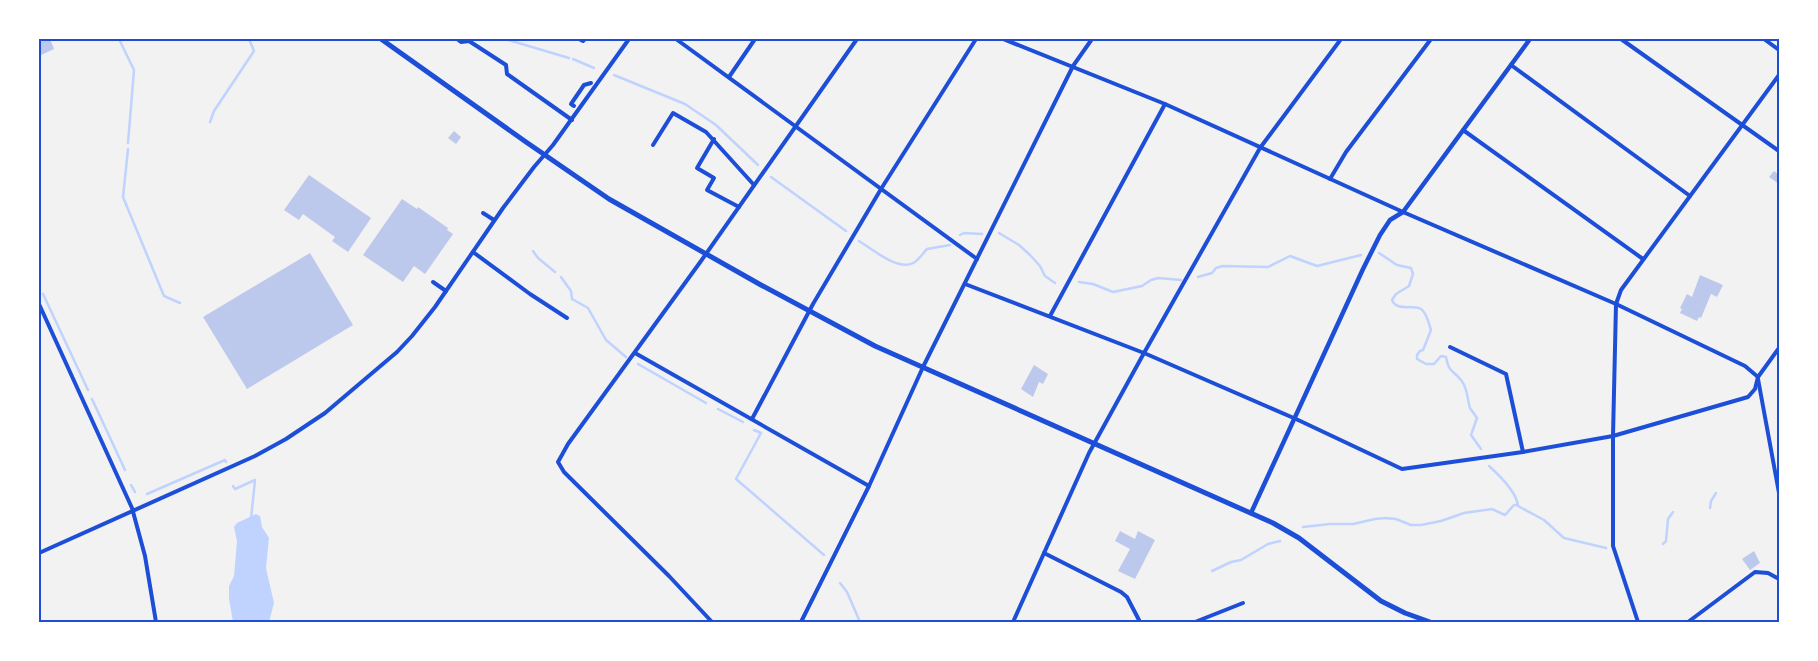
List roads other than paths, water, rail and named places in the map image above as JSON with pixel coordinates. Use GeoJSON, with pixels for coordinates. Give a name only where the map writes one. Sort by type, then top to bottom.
{"type":"FeatureCollection","features":[{"type":"Feature","properties":{"kind":"main road"},"geometry":{"type":"LineString","coordinates":[[381,39],[609,199],[706,255],[875,346],[1273,523],[1299,538],[1381,601],[1405,613],[1430,622]]}},
{"type":"Feature","properties":{"kind":"street"},"geometry":{"type":"LineString","coordinates":[[457,39],[461,42],[469,41],[506,65],[507,74],[572,120]]}},
{"type":"Feature","properties":{"kind":"street"},"geometry":{"type":"LineString","coordinates":[[579,39],[583,41],[585,39]]}},
{"type":"Feature","properties":{"kind":"street"},"geometry":{"type":"LineString","coordinates":[[39,553],[255,456],[313,422],[397,352],[412,336],[446,291],[494,220],[544,155],[554,145],[629,39]]}},
{"type":"Feature","properties":{"kind":"street"},"geometry":{"type":"LineString","coordinates":[[676,39],[977,259]]}},
{"type":"Feature","properties":{"kind":"street"},"geometry":{"type":"LineString","coordinates":[[728,77],[755,39]]}},
{"type":"Feature","properties":{"kind":"street"},"geometry":{"type":"LineString","coordinates":[[712,622],[564,472],[558,462],[568,444],[706,255],[857,39]]}},
{"type":"Feature","properties":{"kind":"street"},"geometry":{"type":"LineString","coordinates":[[752,419],[809,311],[881,189],[976,39]]}},
{"type":"Feature","properties":{"kind":"street"},"geometry":{"type":"LineString","coordinates":[[1003,39],[1165,104],[1403,212],[1616,304],[1745,366],[1758,377],[1779,493]]}},
{"type":"Feature","properties":{"kind":"street"},"geometry":{"type":"LineString","coordinates":[[801,622],[869,486],[923,367],[1073,66],[1092,39]]}},
{"type":"Feature","properties":{"kind":"street"},"geometry":{"type":"LineString","coordinates":[[1013,622],[1094,444],[1144,353],[1260,148],[1341,39]]}},
{"type":"Feature","properties":{"kind":"street"},"geometry":{"type":"LineString","coordinates":[[1330,179],[1346,152],[1431,39]]}},
{"type":"Feature","properties":{"kind":"street"},"geometry":{"type":"LineString","coordinates":[[1251,513],[1380,234],[1390,220],[1403,212],[1530,39]]}},
{"type":"Feature","properties":{"kind":"street"},"geometry":{"type":"LineString","coordinates":[[1623,39],[1779,151]]}},
{"type":"Feature","properties":{"kind":"street"},"geometry":{"type":"LineString","coordinates":[[1764,39],[1779,50]]}},
{"type":"Feature","properties":{"kind":"street"},"geometry":{"type":"LineString","coordinates":[[1511,65],[1690,196]]}},
{"type":"Feature","properties":{"kind":"street"},"geometry":{"type":"LineString","coordinates":[[1638,622],[1613,546],[1616,304],[1621,290],[1779,76]]}},
{"type":"Feature","properties":{"kind":"street"},"geometry":{"type":"LineString","coordinates":[[574,106],[571,104],[584,85],[591,83]]}},
{"type":"Feature","properties":{"kind":"street"},"geometry":{"type":"LineString","coordinates":[[1050,316],[1165,104]]}},
{"type":"Feature","properties":{"kind":"street"},"geometry":{"type":"LineString","coordinates":[[653,145],[673,113],[706,132],[714,139],[754,185]]}},
{"type":"Feature","properties":{"kind":"street"},"geometry":{"type":"LineString","coordinates":[[1464,130],[1644,259]]}},
{"type":"Feature","properties":{"kind":"street"},"geometry":{"type":"LineString","coordinates":[[714,139],[697,168],[714,178],[707,190],[739,207]]}},
{"type":"Feature","properties":{"kind":"street"},"geometry":{"type":"LineString","coordinates":[[483,213],[494,220]]}},
{"type":"Feature","properties":{"kind":"street"},"geometry":{"type":"LineString","coordinates":[[473,252],[530,294],[567,318]]}},
{"type":"Feature","properties":{"kind":"street"},"geometry":{"type":"LineString","coordinates":[[433,282],[446,291]]}},
{"type":"Feature","properties":{"kind":"street"},"geometry":{"type":"LineString","coordinates":[[965,284],[1144,353],[1296,419],[1402,469],[1523,452],[1613,436],[1748,397],[1755,389],[1758,377],[1779,348]]}},
{"type":"Feature","properties":{"kind":"street"},"geometry":{"type":"LineString","coordinates":[[39,304],[133,511],[145,556],[156,622]]}},
{"type":"Feature","properties":{"kind":"street"},"geometry":{"type":"LineString","coordinates":[[1450,347],[1506,374],[1523,452]]}},
{"type":"Feature","properties":{"kind":"street"},"geometry":{"type":"LineString","coordinates":[[635,353],[869,486]]}},
{"type":"Feature","properties":{"kind":"street"},"geometry":{"type":"LineString","coordinates":[[1044,553],[1127,597],[1140,622]]}},
{"type":"Feature","properties":{"kind":"street"},"geometry":{"type":"LineString","coordinates":[[1688,622],[1755,572],[1768,574],[1779,579]]}},
{"type":"Feature","properties":{"kind":"street"},"geometry":{"type":"LineString","coordinates":[[1195,622],[1244,603]]}},
{"type":"Feature","properties":{"kind":"water"},"geometry":{"type":"Polygon","coordinates":[[[256,514],[260,516],[262,527],[269,538],[266,568],[274,603],[269,622],[233,622],[229,586],[234,576],[237,541],[234,527],[237,523],[256,514]]]}},
{"type":"Feature","properties":{"kind":"waterway"},"geometry":{"type":"LineString","coordinates":[[119,39],[134,70],[128,143]]}},
{"type":"Feature","properties":{"kind":"waterway"},"geometry":{"type":"LineString","coordinates":[[210,122],[214,111],[254,51],[249,39]]}},
{"type":"Feature","properties":{"kind":"waterway"},"geometry":{"type":"LineString","coordinates":[[505,39],[569,58]]}},
{"type":"Feature","properties":{"kind":"waterway"},"geometry":{"type":"LineString","coordinates":[[573,59],[594,68]]}},
{"type":"Feature","properties":{"kind":"waterway"},"geometry":{"type":"LineString","coordinates":[[614,75],[685,104],[716,125],[758,165]]}},
{"type":"Feature","properties":{"kind":"waterway"},"geometry":{"type":"LineString","coordinates":[[128,149],[123,197],[164,296],[180,303]]}},
{"type":"Feature","properties":{"kind":"waterway"},"geometry":{"type":"LineString","coordinates":[[771,177],[846,231]]}},
{"type":"Feature","properties":{"kind":"waterway"},"geometry":{"type":"LineString","coordinates":[[960,235],[964,233],[982,234]]}},
{"type":"Feature","properties":{"kind":"waterway"},"geometry":{"type":"LineString","coordinates":[[999,233],[1019,245],[1040,266],[1045,276],[1055,283]]}},
{"type":"Feature","properties":{"kind":"waterway"},"geometry":{"type":"LineString","coordinates":[[859,241],[885,258],[907,265],[919,259],[927,249],[950,245]]}},
{"type":"Feature","properties":{"kind":"waterway"},"geometry":{"type":"LineString","coordinates":[[533,251],[538,258],[555,272]]}},
{"type":"Feature","properties":{"kind":"waterway"},"geometry":{"type":"LineString","coordinates":[[1379,253],[1397,265],[1411,268],[1413,274],[1409,286],[1396,294],[1392,300],[1397,306],[1417,308],[1425,313],[1431,330],[1423,350],[1417,355],[1417,359],[1426,364],[1434,364],[1441,356],[1446,357],[1450,368],[1463,383],[1470,408],[1477,418],[1471,435],[1481,449]]}},
{"type":"Feature","properties":{"kind":"waterway"},"geometry":{"type":"LineString","coordinates":[[1198,277],[1212,273],[1216,268],[1222,266],[1268,267],[1290,256],[1317,266],[1361,255]]}},
{"type":"Feature","properties":{"kind":"waterway"},"geometry":{"type":"LineString","coordinates":[[561,277],[571,291],[572,299],[588,308],[606,340],[626,357]]}},
{"type":"Feature","properties":{"kind":"waterway"},"geometry":{"type":"LineString","coordinates":[[1079,282],[1093,284],[1113,292],[1142,286],[1158,278],[1181,280]]}},
{"type":"Feature","properties":{"kind":"waterway"},"geometry":{"type":"LineString","coordinates":[[43,294],[88,390]]}},
{"type":"Feature","properties":{"kind":"waterway"},"geometry":{"type":"LineString","coordinates":[[638,364],[706,403]]}},
{"type":"Feature","properties":{"kind":"waterway"},"geometry":{"type":"LineString","coordinates":[[92,399],[125,470]]}},
{"type":"Feature","properties":{"kind":"waterway"},"geometry":{"type":"LineString","coordinates":[[718,409],[743,422]]}},
{"type":"Feature","properties":{"kind":"waterway"},"geometry":{"type":"LineString","coordinates":[[754,430],[761,433],[736,479],[824,555]]}},
{"type":"Feature","properties":{"kind":"waterway"},"geometry":{"type":"LineString","coordinates":[[147,494],[225,460],[226,462]]}},
{"type":"Feature","properties":{"kind":"waterway"},"geometry":{"type":"LineString","coordinates":[[1489,466],[1511,490],[1518,506],[1544,520],[1564,538],[1606,548]]}},
{"type":"Feature","properties":{"kind":"waterway"},"geometry":{"type":"LineString","coordinates":[[233,486],[235,489],[255,480],[251,519]]}},
{"type":"Feature","properties":{"kind":"waterway"},"geometry":{"type":"LineString","coordinates":[[131,485],[135,492]]}},
{"type":"Feature","properties":{"kind":"waterway"},"geometry":{"type":"LineString","coordinates":[[1710,508],[1711,501],[1716,493]]}},
{"type":"Feature","properties":{"kind":"waterway"},"geometry":{"type":"LineString","coordinates":[[1303,527],[1353,524],[1385,518],[1396,519],[1411,525],[1421,525],[1441,521],[1464,513],[1492,509],[1505,515],[1514,505],[1518,505]]}},
{"type":"Feature","properties":{"kind":"waterway"},"geometry":{"type":"LineString","coordinates":[[1663,544],[1666,541],[1668,519],[1673,512]]}},
{"type":"Feature","properties":{"kind":"waterway"},"geometry":{"type":"LineString","coordinates":[[1212,571],[1231,562],[1241,560],[1268,544],[1280,541]]}},
{"type":"Feature","properties":{"kind":"waterway"},"geometry":{"type":"LineString","coordinates":[[840,583],[847,592],[860,622]]}}]}
